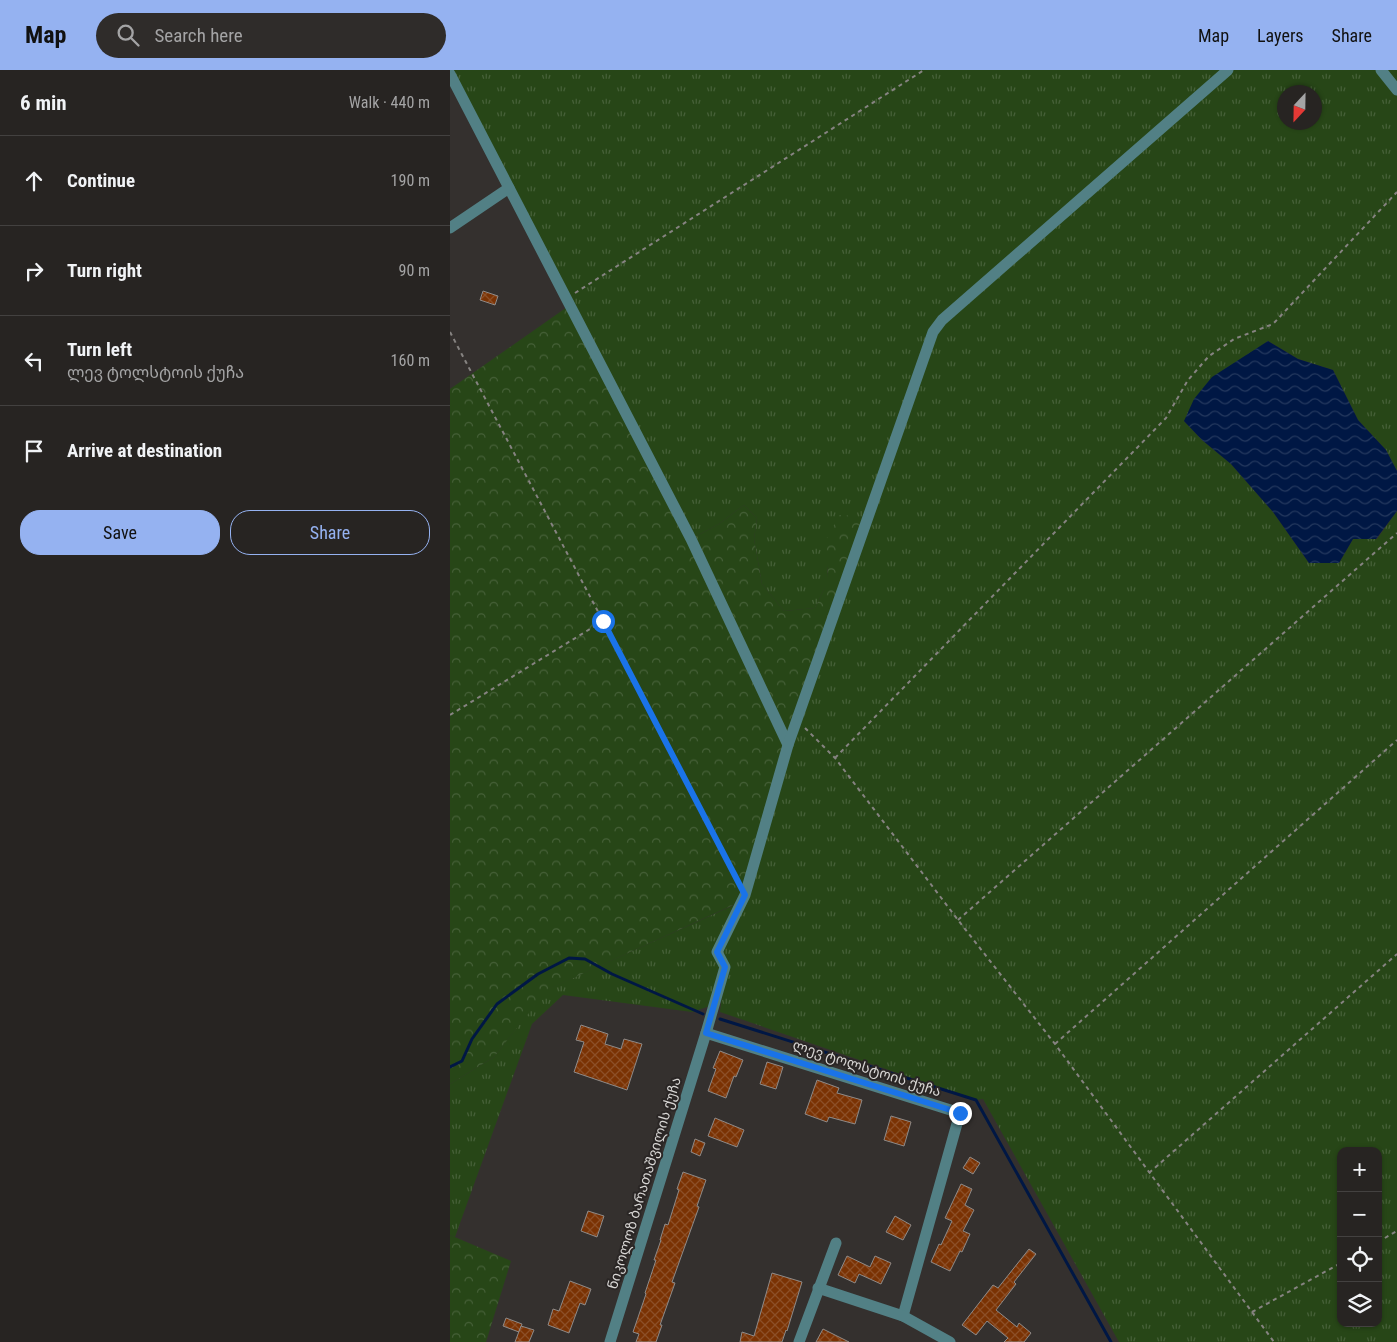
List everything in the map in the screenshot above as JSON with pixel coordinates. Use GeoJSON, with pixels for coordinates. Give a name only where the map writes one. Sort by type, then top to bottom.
{"type":"FeatureCollection","features":[{"type":"Feature","properties":{"kind":"street"},"geometry":{"type":"LineString","coordinates":[[745,895],[788,746],[798,722],[932,332],[942,320],[1228,70]]}},
{"type":"Feature","properties":{"kind":"street"},"geometry":{"type":"LineString","coordinates":[[1381,70],[1397,90]]}},
{"type":"Feature","properties":{"kind":"street"},"geometry":{"type":"LineString","coordinates":[[450,74],[691,539],[788,746]]}},
{"type":"Feature","properties":{"kind":"street"},"geometry":{"type":"LineString","coordinates":[[450,228],[509,188]]}},
{"type":"Feature","properties":{"kind":"street","name":"ნიკოლოზ ბარათაშვილის ქუჩა"},"geometry":{"type":"LineString","coordinates":[[610,1342],[725,967],[717,952],[745,895]]}},
{"type":"Feature","properties":{"kind":"street","name":"ლევ ტოლსტოის ქუჩა"},"geometry":{"type":"LineString","coordinates":[[706,1033],[960,1113],[903,1316]]}},
{"type":"Feature","properties":{"kind":"street"},"geometry":{"type":"LineString","coordinates":[[799,1342],[836,1243]]}},
{"type":"Feature","properties":{"kind":"street"},"geometry":{"type":"LineString","coordinates":[[818,1288],[903,1316],[950,1342]]}},
{"type":"Feature","properties":{"kind":"path"},"geometry":{"type":"LineString","coordinates":[[566,299],[924,70]]}},
{"type":"Feature","properties":{"kind":"path"},"geometry":{"type":"LineString","coordinates":[[835,758],[1166,418],[1188,380],[1208,356],[1234,339],[1273,324],[1397,192]]}},
{"type":"Feature","properties":{"kind":"path"},"geometry":{"type":"LineString","coordinates":[[450,332],[745,895]]}},
{"type":"Feature","properties":{"kind":"path"},"geometry":{"type":"LineString","coordinates":[[958,920],[1397,533]]}},
{"type":"Feature","properties":{"kind":"path"},"geometry":{"type":"LineString","coordinates":[[450,715],[603,621]]}},
{"type":"Feature","properties":{"kind":"path"},"geometry":{"type":"LineString","coordinates":[[798,722],[835,758],[1055,1044],[1274,1342]]}},
{"type":"Feature","properties":{"kind":"path"},"geometry":{"type":"LineString","coordinates":[[1055,1044],[1397,740]]}},
{"type":"Feature","properties":{"kind":"path"},"geometry":{"type":"LineString","coordinates":[[1149,1173],[1397,954]]}},
{"type":"Feature","properties":{"kind":"path"},"geometry":{"type":"LineString","coordinates":[[1382,1240],[1397,1231]]}},
{"type":"Feature","properties":{"kind":"path"},"geometry":{"type":"LineString","coordinates":[[1252,1312],[1337,1265]]}},
{"type":"Feature","properties":{"kind":"green space"},"geometry":{"type":"Polygon","coordinates":[[[450,70],[1397,70],[1397,471],[1386,450],[1358,420],[1333,370],[1298,359],[1268,341],[1184,421],[1202,440],[1231,464],[1273,512],[1309,563],[1339,563],[1353,539],[1377,539],[1397,511],[1397,1342],[1119,1342],[983,1099],[976,1100],[720,1012],[725,967],[710,1006],[692,1012],[563,995],[532,1024],[455,1237],[450,1235],[450,1084],[494,1057],[546,990],[743,901],[864,526],[827,561],[828,581],[815,608],[784,611],[762,584],[754,539],[757,518],[744,505],[719,524],[691,539],[450,70]]]}},
{"type":"Feature","properties":{"kind":"green space"},"geometry":{"type":"Polygon","coordinates":[[[570,305],[691,539],[719,524],[744,505],[757,518],[754,539],[762,584],[784,611],[815,608],[825,586],[828,573],[821,550],[839,515],[857,516],[864,526],[742,901],[547,990],[494,1057],[450,1084],[450,389],[570,305]]]}},
{"type":"Feature","properties":{"kind":"green space"},"geometry":{"type":"Polygon","coordinates":[[[450,1235],[511,1261],[486,1342],[450,1342],[450,1235]]]}},
{"type":"Feature","properties":{"kind":"water"},"geometry":{"type":"Polygon","coordinates":[[[1268,341],[1298,359],[1333,370],[1358,420],[1386,450],[1397,471],[1397,511],[1376,539],[1353,539],[1339,563],[1309,563],[1273,512],[1231,464],[1202,440],[1184,421],[1194,399],[1212,377],[1268,341]]]}},
{"type":"Feature","properties":{"kind":"building"},"geometry":{"type":"Polygon","coordinates":[[[483,291],[498,296],[495,305],[480,300],[483,291]]]}},
{"type":"Feature","properties":{"kind":"building"},"geometry":{"type":"Polygon","coordinates":[[[581,1025],[608,1034],[605,1044],[621,1049],[624,1039],[642,1044],[627,1090],[574,1072],[584,1042],[576,1040],[581,1025]]]}},
{"type":"Feature","properties":{"kind":"building"},"geometry":{"type":"Polygon","coordinates":[[[720,1051],[743,1060],[736,1077],[734,1076],[726,1098],[708,1091],[716,1069],[713,1068],[720,1051]]]}},
{"type":"Feature","properties":{"kind":"building"},"geometry":{"type":"Polygon","coordinates":[[[767,1062],[783,1067],[776,1089],[760,1084],[767,1062]]]}},
{"type":"Feature","properties":{"kind":"building"},"geometry":{"type":"Polygon","coordinates":[[[817,1080],[839,1088],[837,1093],[862,1100],[855,1124],[829,1117],[827,1122],[805,1114],[817,1080]]]}},
{"type":"Feature","properties":{"kind":"building"},"geometry":{"type":"Polygon","coordinates":[[[891,1116],[911,1122],[904,1146],[884,1140],[891,1116]]]}},
{"type":"Feature","properties":{"kind":"building"},"geometry":{"type":"Polygon","coordinates":[[[715,1118],[744,1130],[737,1147],[708,1136],[715,1118]]]}},
{"type":"Feature","properties":{"kind":"building"},"geometry":{"type":"Polygon","coordinates":[[[695,1139],[705,1143],[700,1156],[691,1152],[695,1139]]]}},
{"type":"Feature","properties":{"kind":"building"},"geometry":{"type":"Polygon","coordinates":[[[970,1157],[980,1163],[973,1174],[963,1168],[970,1157]]]}},
{"type":"Feature","properties":{"kind":"building"},"geometry":{"type":"Polygon","coordinates":[[[683,1172],[706,1180],[697,1206],[699,1207],[672,1282],[675,1283],[656,1342],[636,1342],[639,1334],[633,1332],[646,1294],[665,1224],[668,1225],[683,1172]]]}},
{"type":"Feature","properties":{"kind":"building"},"geometry":{"type":"Polygon","coordinates":[[[961,1184],[972,1189],[965,1205],[974,1210],[963,1231],[970,1234],[962,1252],[960,1251],[950,1271],[931,1262],[952,1221],[945,1218],[961,1184]]]}},
{"type":"Feature","properties":{"kind":"building"},"geometry":{"type":"Polygon","coordinates":[[[588,1211],[604,1216],[597,1237],[581,1231],[588,1211]]]}},
{"type":"Feature","properties":{"kind":"building"},"geometry":{"type":"Polygon","coordinates":[[[895,1216],[911,1225],[903,1240],[886,1232],[895,1216]]]}},
{"type":"Feature","properties":{"kind":"building"},"geometry":{"type":"Polygon","coordinates":[[[1029,1249],[1036,1254],[1014,1282],[1016,1284],[996,1310],[1017,1327],[1019,1323],[1031,1333],[1024,1342],[1004,1342],[1008,1338],[987,1321],[976,1335],[962,1325],[993,1285],[998,1288],[1029,1249]]]}},
{"type":"Feature","properties":{"kind":"building"},"geometry":{"type":"Polygon","coordinates":[[[847,1256],[870,1267],[875,1256],[891,1263],[881,1284],[859,1274],[855,1283],[838,1275],[847,1256]]]}},
{"type":"Feature","properties":{"kind":"building"},"geometry":{"type":"Polygon","coordinates":[[[772,1273],[802,1282],[782,1342],[740,1342],[742,1332],[754,1336],[772,1273]]]}},
{"type":"Feature","properties":{"kind":"building"},"geometry":{"type":"Polygon","coordinates":[[[570,1281],[591,1289],[585,1305],[580,1303],[569,1333],[548,1325],[553,1309],[559,1311],[570,1281]]]}},
{"type":"Feature","properties":{"kind":"building"},"geometry":{"type":"Polygon","coordinates":[[[506,1318],[522,1324],[519,1332],[503,1326],[506,1318]]]}},
{"type":"Feature","properties":{"kind":"building"},"geometry":{"type":"Polygon","coordinates":[[[521,1326],[534,1330],[529,1342],[515,1342],[521,1326]]]}},
{"type":"Feature","properties":{"kind":"building"},"geometry":{"type":"Polygon","coordinates":[[[823,1329],[849,1342],[816,1342],[823,1329]]]}},
{"type":"Feature","properties":{"kind":"waterway"},"geometry":{"type":"LineString","coordinates":[[450,1067],[462,1061],[472,1039],[497,1004],[538,974],[569,958],[585,959],[612,974],[703,1014]]}},
{"type":"Feature","properties":{"kind":"waterway"},"geometry":{"type":"LineString","coordinates":[[720,1019],[976,1100],[1111,1342]]}},
{"type":"Feature","properties":{"kind":"route"},"geometry":{"type":"LineString","coordinates":[[603,621],[745,895],[717,952],[725,967],[706,1033],[960,1113]]}}]}
